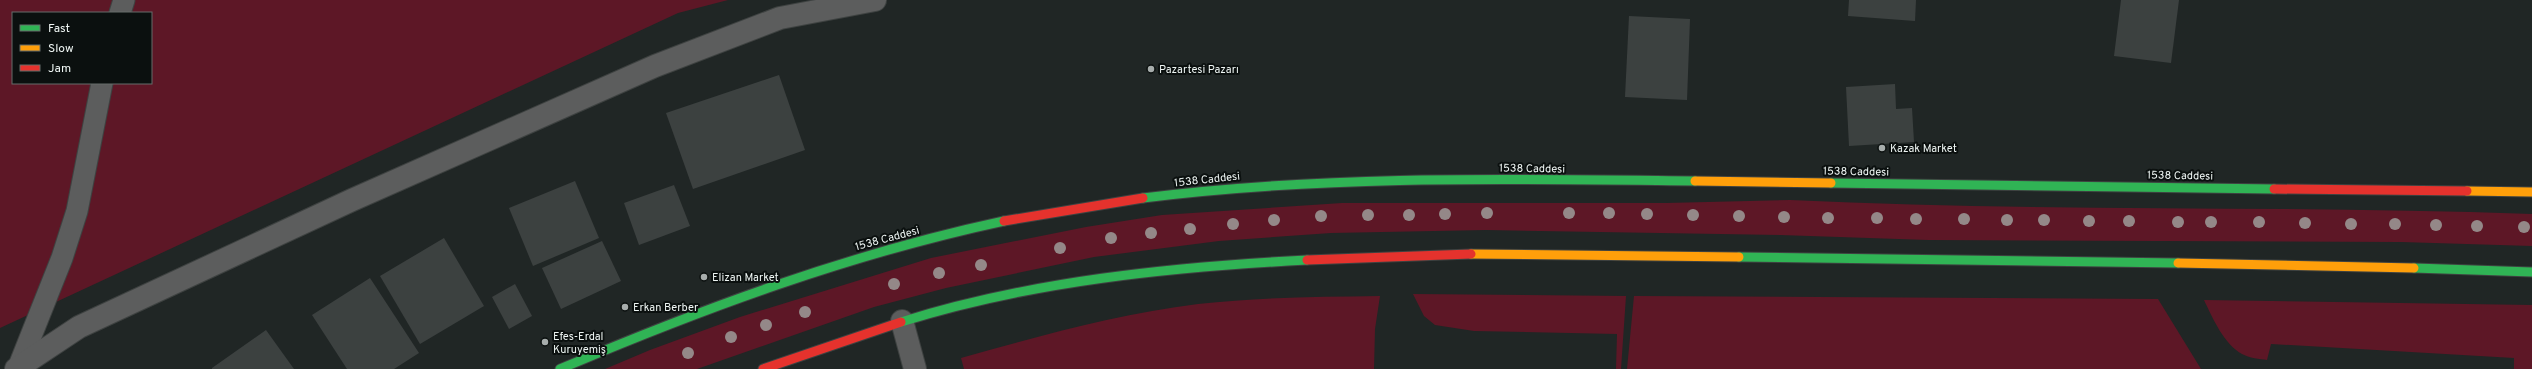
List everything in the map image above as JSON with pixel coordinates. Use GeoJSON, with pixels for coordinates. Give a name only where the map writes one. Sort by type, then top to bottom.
{"type":"FeatureCollection","features":[{"type":"Feature","properties":{"kind":"main road","name":"1538 Caddesi"},"geometry":{"type":"LineString","coordinates":[[560,369],[704,310],[792,279],[879,252],[969,229],[1062,210],[1159,195],[1266,185],[1373,180],[1499,179],[2532,192]]}},
{"type":"Feature","properties":{"kind":"main road"},"geometry":{"type":"LineString","coordinates":[[763,369],[902,321],[959,306],[1026,292],[1129,276],[1242,263],[1372,256],[1651,255],[2332,265],[2532,272]]}},
{"type":"Feature","properties":{"kind":"street"},"geometry":{"type":"LineString","coordinates":[[17,367],[79,327],[352,200],[655,66],[780,18],[875,0]]}},
{"type":"Feature","properties":{"kind":"street"},"geometry":{"type":"LineString","coordinates":[[902,321],[915,369]]}},
{"type":"Feature","properties":{"kind":"lane"},"geometry":{"type":"LineString","coordinates":[[120,12],[124,0]]}},
{"type":"Feature","properties":{"kind":"lane"},"geometry":{"type":"LineString","coordinates":[[17,367],[62,258],[77,211],[102,84]]}},
{"type":"Feature","properties":{"kind":"shaded area"},"geometry":{"type":"Polygon","coordinates":[[[0,0],[728,0],[678,13],[0,328],[0,0]]]}},
{"type":"Feature","properties":{"kind":"shaded area"},"geometry":{"type":"Polygon","coordinates":[[[1790,200],[1975,206],[2439,211],[2532,214],[2532,246],[2401,242],[1928,240],[1780,235],[1486,230],[1331,233],[1219,241],[1094,257],[946,288],[874,307],[697,369],[605,369],[650,350],[740,317],[931,258],[1086,227],[1162,215],[1342,203],[1666,203],[1790,200]]]}},
{"type":"Feature","properties":{"kind":"shaded area"},"geometry":{"type":"Polygon","coordinates":[[[1413,294],[1626,296],[1621,369],[1616,369],[1617,334],[1474,331],[1435,325],[1424,316],[1413,294]]]}},
{"type":"Feature","properties":{"kind":"shaded area"},"geometry":{"type":"Polygon","coordinates":[[[1380,296],[1375,329],[1374,369],[964,369],[961,358],[1079,326],[1168,308],[1244,300],[1380,296]]]}},
{"type":"Feature","properties":{"kind":"shaded area"},"geometry":{"type":"Polygon","coordinates":[[[1634,296],[2158,299],[2201,369],[1627,369],[1634,296]]]}},
{"type":"Feature","properties":{"kind":"shaded area"},"geometry":{"type":"Polygon","coordinates":[[[2204,300],[2532,305],[2532,369],[2514,369],[2514,358],[2271,344],[2267,360],[2254,358],[2242,354],[2236,350],[2224,338],[2204,300]]]}},
{"type":"Feature","properties":{"kind":"building"},"geometry":{"type":"Polygon","coordinates":[[[1849,0],[1916,0],[1915,21],[1848,16],[1849,0]]]}},
{"type":"Feature","properties":{"kind":"building"},"geometry":{"type":"Polygon","coordinates":[[[2121,0],[2179,0],[2171,63],[2114,56],[2121,0]]]}},
{"type":"Feature","properties":{"kind":"building"},"geometry":{"type":"Polygon","coordinates":[[[1629,16],[1690,19],[1687,100],[1625,97],[1629,16]]]}},
{"type":"Feature","properties":{"kind":"building"},"geometry":{"type":"Polygon","coordinates":[[[779,75],[805,150],[693,189],[666,113],[779,75]]]}},
{"type":"Feature","properties":{"kind":"building"},"geometry":{"type":"Polygon","coordinates":[[[1895,84],[1896,109],[1912,108],[1914,142],[1849,146],[1846,87],[1895,84]]]}},
{"type":"Feature","properties":{"kind":"building"},"geometry":{"type":"Polygon","coordinates":[[[575,181],[599,238],[533,266],[509,208],[575,181]]]}},
{"type":"Feature","properties":{"kind":"building"},"geometry":{"type":"Polygon","coordinates":[[[674,185],[690,226],[639,245],[624,203],[674,185]]]}},
{"type":"Feature","properties":{"kind":"building"},"geometry":{"type":"Polygon","coordinates":[[[444,238],[484,306],[420,344],[380,276],[444,238]]]}},
{"type":"Feature","properties":{"kind":"building"},"geometry":{"type":"Polygon","coordinates":[[[602,241],[621,281],[561,309],[542,268],[602,241]]]}},
{"type":"Feature","properties":{"kind":"building"},"geometry":{"type":"Polygon","coordinates":[[[370,278],[419,353],[394,369],[347,369],[312,315],[370,278]]]}},
{"type":"Feature","properties":{"kind":"building"},"geometry":{"type":"Polygon","coordinates":[[[515,284],[532,316],[509,329],[492,297],[515,284]]]}},
{"type":"Feature","properties":{"kind":"building"},"geometry":{"type":"Polygon","coordinates":[[[266,330],[294,369],[212,369],[212,368],[266,330]]]}},
{"type":"Feature","properties":{"kind":"traffic: fast"},"geometry":{"type":"LineString","coordinates":[[1143,198],[1281,185],[1350,182],[1488,179],[1695,181]]}},
{"type":"Feature","properties":{"kind":"traffic: fast"},"geometry":{"type":"LineString","coordinates":[[1831,183],[2274,189]]}},
{"type":"Feature","properties":{"kind":"traffic: fast"},"geometry":{"type":"LineString","coordinates":[[560,369],[614,346],[778,284],[890,249],[1004,221]]}},
{"type":"Feature","properties":{"kind":"traffic: fast"},"geometry":{"type":"LineString","coordinates":[[1739,257],[2178,263]]}},
{"type":"Feature","properties":{"kind":"traffic: fast"},"geometry":{"type":"LineString","coordinates":[[901,322],[1000,296],[1102,278],[1205,267],[1307,260]]}},
{"type":"Feature","properties":{"kind":"traffic: fast"},"geometry":{"type":"LineString","coordinates":[[2414,268],[2532,272]]}},
{"type":"Feature","properties":{"kind":"traffic: slow"},"geometry":{"type":"LineString","coordinates":[[1695,181],[1831,183]]}},
{"type":"Feature","properties":{"kind":"traffic: slow"},"geometry":{"type":"LineString","coordinates":[[2467,191],[2532,192]]}},
{"type":"Feature","properties":{"kind":"traffic: slow"},"geometry":{"type":"LineString","coordinates":[[1471,254],[1739,257]]}},
{"type":"Feature","properties":{"kind":"traffic: slow"},"geometry":{"type":"LineString","coordinates":[[2178,263],[2414,268]]}},
{"type":"Feature","properties":{"kind":"traffic: jam"},"geometry":{"type":"LineString","coordinates":[[2274,189],[2467,191]]}},
{"type":"Feature","properties":{"kind":"traffic: jam"},"geometry":{"type":"LineString","coordinates":[[1004,221],[1143,198]]}},
{"type":"Feature","properties":{"kind":"traffic: jam"},"geometry":{"type":"LineString","coordinates":[[1307,260],[1471,254]]}},
{"type":"Feature","properties":{"kind":"traffic: jam"},"geometry":{"type":"LineString","coordinates":[[763,369],[901,322]]}},
{"type":"Feature","properties":{"kind":"place","name":"Pazartesi Pazarı"},"geometry":{"type":"Point","coordinates":[1151,69]}},
{"type":"Feature","properties":{"kind":"place","name":"Kazak Market"},"geometry":{"type":"Point","coordinates":[1882,148]}},
{"type":"Feature","properties":{"kind":"place","name":"Elizan Market"},"geometry":{"type":"Point","coordinates":[704,277]}},
{"type":"Feature","properties":{"kind":"place","name":"Erkan Berber"},"geometry":{"type":"Point","coordinates":[625,307]}},
{"type":"Feature","properties":{"kind":"place","name":"Efes-Erdal Kuruyemiş"},"geometry":{"type":"Point","coordinates":[545,342]}}]}
